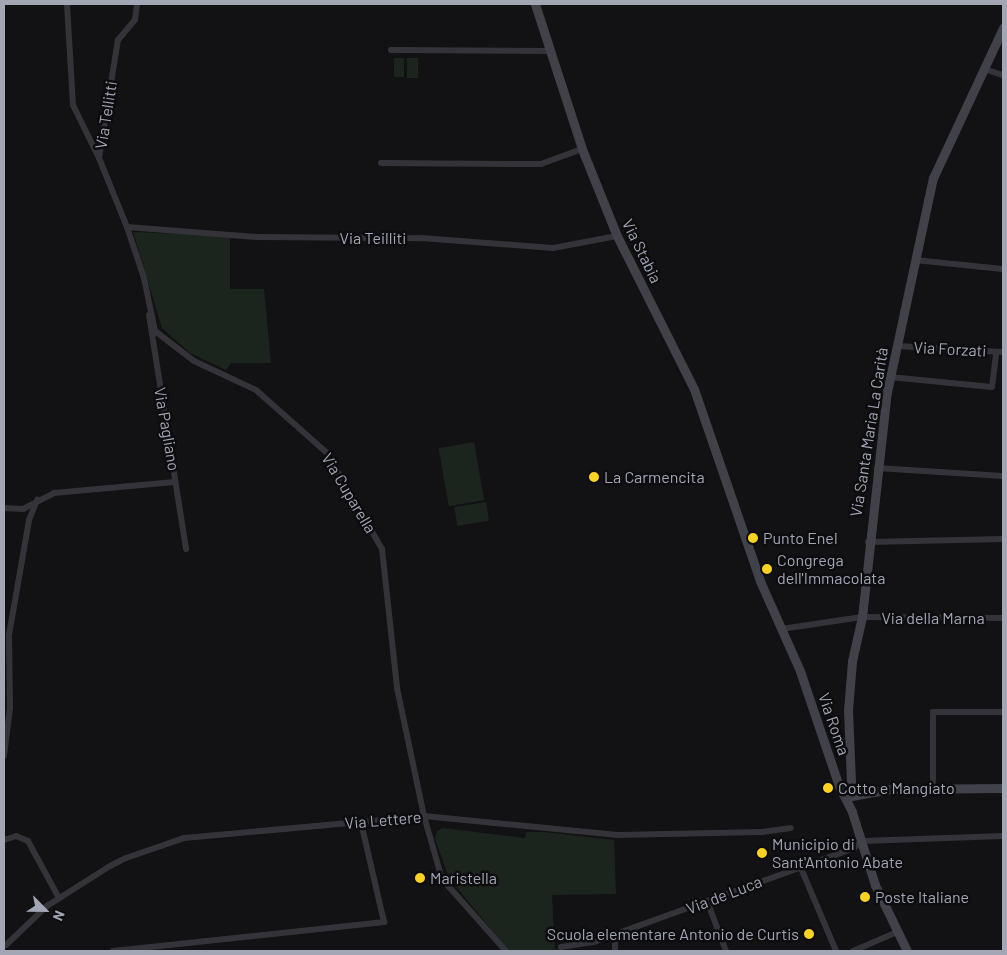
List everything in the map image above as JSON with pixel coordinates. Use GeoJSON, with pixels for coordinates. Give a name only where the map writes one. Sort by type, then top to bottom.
{"type":"FeatureCollection","features":[{"type":"Feature","properties":{"kind":"main road","name":"Via Stabia"},"geometry":{"type":"LineString","coordinates":[[535,4],[582,149],[617,236],[694,389],[734,506]]}},
{"type":"Feature","properties":{"kind":"main road","name":"Via Santa Maria La Carità"},"geometry":{"type":"LineString","coordinates":[[846,797],[851,782],[848,710],[852,661],[862,617],[868,542],[890,377],[933,178],[1003,28]]}},
{"type":"Feature","properties":{"kind":"main road","name":"Via Roma"},"geometry":{"type":"LineString","coordinates":[[734,506],[760,581],[800,671],[839,786],[846,797],[862,841],[875,885],[908,951]]}},
{"type":"Feature","properties":{"kind":"main road"},"geometry":{"type":"LineString","coordinates":[[846,797],[890,789],[1003,788]]}},
{"type":"Feature","properties":{"kind":"street"},"geometry":{"type":"LineString","coordinates":[[67,4],[73,105],[99,158]]}},
{"type":"Feature","properties":{"kind":"street","name":"Via Tellitti"},"geometry":{"type":"LineString","coordinates":[[127,227],[99,158],[118,40],[135,20],[137,4]]}},
{"type":"Feature","properties":{"kind":"street"},"geometry":{"type":"LineString","coordinates":[[391,50],[550,51]]}},
{"type":"Feature","properties":{"kind":"street"},"geometry":{"type":"LineString","coordinates":[[984,69],[1003,75]]}},
{"type":"Feature","properties":{"kind":"street"},"geometry":{"type":"LineString","coordinates":[[381,163],[541,164],[582,149]]}},
{"type":"Feature","properties":{"kind":"street","name":"Via Teilliti"},"geometry":{"type":"LineString","coordinates":[[127,227],[258,237],[421,238],[553,248],[617,236]]}},
{"type":"Feature","properties":{"kind":"street","name":"Via Cuparella"},"geometry":{"type":"LineString","coordinates":[[127,227],[156,331],[194,361],[256,390],[327,453],[382,549],[397,688],[424,816],[442,879],[506,951]]}},
{"type":"Feature","properties":{"kind":"street"},"geometry":{"type":"LineString","coordinates":[[915,260],[1003,269]]}},
{"type":"Feature","properties":{"kind":"street","name":"Via Pagliano"},"geometry":{"type":"LineString","coordinates":[[150,309],[148,319],[186,549]]}},
{"type":"Feature","properties":{"kind":"street","name":"Via Forzati"},"geometry":{"type":"LineString","coordinates":[[897,346],[1000,352]]}},
{"type":"Feature","properties":{"kind":"street"},"geometry":{"type":"LineString","coordinates":[[890,377],[992,387],[1000,352]]}},
{"type":"Feature","properties":{"kind":"street"},"geometry":{"type":"LineString","coordinates":[[877,468],[1003,476]]}},
{"type":"Feature","properties":{"kind":"street"},"geometry":{"type":"LineString","coordinates":[[4,508],[23,508],[54,493],[176,482]]}},
{"type":"Feature","properties":{"kind":"street"},"geometry":{"type":"LineString","coordinates":[[4,756],[10,708],[10,636],[29,520],[37,500]]}},
{"type":"Feature","properties":{"kind":"street"},"geometry":{"type":"LineString","coordinates":[[868,542],[1003,539]]}},
{"type":"Feature","properties":{"kind":"street","name":"Via della Marna"},"geometry":{"type":"LineString","coordinates":[[781,629],[862,617],[1003,618]]}},
{"type":"Feature","properties":{"kind":"street"},"geometry":{"type":"LineString","coordinates":[[933,789],[933,712],[1003,712]]}},
{"type":"Feature","properties":{"kind":"street","name":"Via Lettere"},"geometry":{"type":"LineString","coordinates":[[5,944],[59,898],[126,858],[184,838],[424,816],[618,835],[762,832],[791,828]]}},
{"type":"Feature","properties":{"kind":"street"},"geometry":{"type":"LineString","coordinates":[[113,951],[384,922],[361,822]]}},
{"type":"Feature","properties":{"kind":"street"},"geometry":{"type":"LineString","coordinates":[[4,840],[16,836],[28,841],[59,898]]}},
{"type":"Feature","properties":{"kind":"street"},"geometry":{"type":"LineString","coordinates":[[862,841],[1003,836]]}},
{"type":"Feature","properties":{"kind":"street","name":"Via de Luca"},"geometry":{"type":"LineString","coordinates":[[561,947],[615,934],[854,848],[862,841]]}},
{"type":"Feature","properties":{"kind":"street"},"geometry":{"type":"LineString","coordinates":[[800,866],[836,951]]}},
{"type":"Feature","properties":{"kind":"street"},"geometry":{"type":"LineString","coordinates":[[708,901],[726,951]]}},
{"type":"Feature","properties":{"kind":"street"},"geometry":{"type":"LineString","coordinates":[[853,951],[897,932]]}},
{"type":"Feature","properties":{"kind":"street"},"geometry":{"type":"LineString","coordinates":[[615,934],[616,951]]}},
{"type":"Feature","properties":{"kind":"street"},"geometry":{"type":"LineString","coordinates":[[5,944],[10,951]]}},
{"type":"Feature","properties":{"kind":"shaded area"},"geometry":{"type":"Polygon","coordinates":[[[394,58],[404,58],[404,77],[394,77],[394,58]]]}},
{"type":"Feature","properties":{"kind":"shaded area"},"geometry":{"type":"Polygon","coordinates":[[[407,58],[418,58],[418,78],[407,78],[407,58]]]}},
{"type":"Feature","properties":{"kind":"shaded area"},"geometry":{"type":"Polygon","coordinates":[[[133,232],[230,236],[230,289],[264,289],[271,363],[231,363],[226,370],[190,353],[162,328],[133,232]]]}},
{"type":"Feature","properties":{"kind":"shaded area"},"geometry":{"type":"Polygon","coordinates":[[[474,442],[484,500],[449,506],[439,448],[474,442]]]}},
{"type":"Feature","properties":{"kind":"shaded area"},"geometry":{"type":"Polygon","coordinates":[[[486,502],[489,521],[457,526],[454,507],[486,502]]]}},
{"type":"Feature","properties":{"kind":"shaded area"},"geometry":{"type":"Polygon","coordinates":[[[443,828],[525,838],[526,832],[544,832],[614,840],[616,894],[552,895],[555,949],[570,951],[509,951],[449,878],[435,839],[437,831],[443,828]]]}},
{"type":"Feature","properties":{"kind":"place","name":"La Carmencita"},"geometry":{"type":"Point","coordinates":[594,477]}},
{"type":"Feature","properties":{"kind":"place","name":"Punto Enel"},"geometry":{"type":"Point","coordinates":[753,538]}},
{"type":"Feature","properties":{"kind":"place","name":"Congrega dell'Immacolata"},"geometry":{"type":"Point","coordinates":[767,569]}},
{"type":"Feature","properties":{"kind":"place","name":"Cotto e Mangiato"},"geometry":{"type":"Point","coordinates":[828,788]}},
{"type":"Feature","properties":{"kind":"place","name":"Municipio di Sant'Antonio Abate"},"geometry":{"type":"Point","coordinates":[762,853]}},
{"type":"Feature","properties":{"kind":"place","name":"Maristella"},"geometry":{"type":"Point","coordinates":[420,878]}},
{"type":"Feature","properties":{"kind":"place","name":"Poste Italiane"},"geometry":{"type":"Point","coordinates":[865,897]}},
{"type":"Feature","properties":{"kind":"place","name":"Scuola elementare Antonio de Curtis"},"geometry":{"type":"Point","coordinates":[809,934]}}]}
